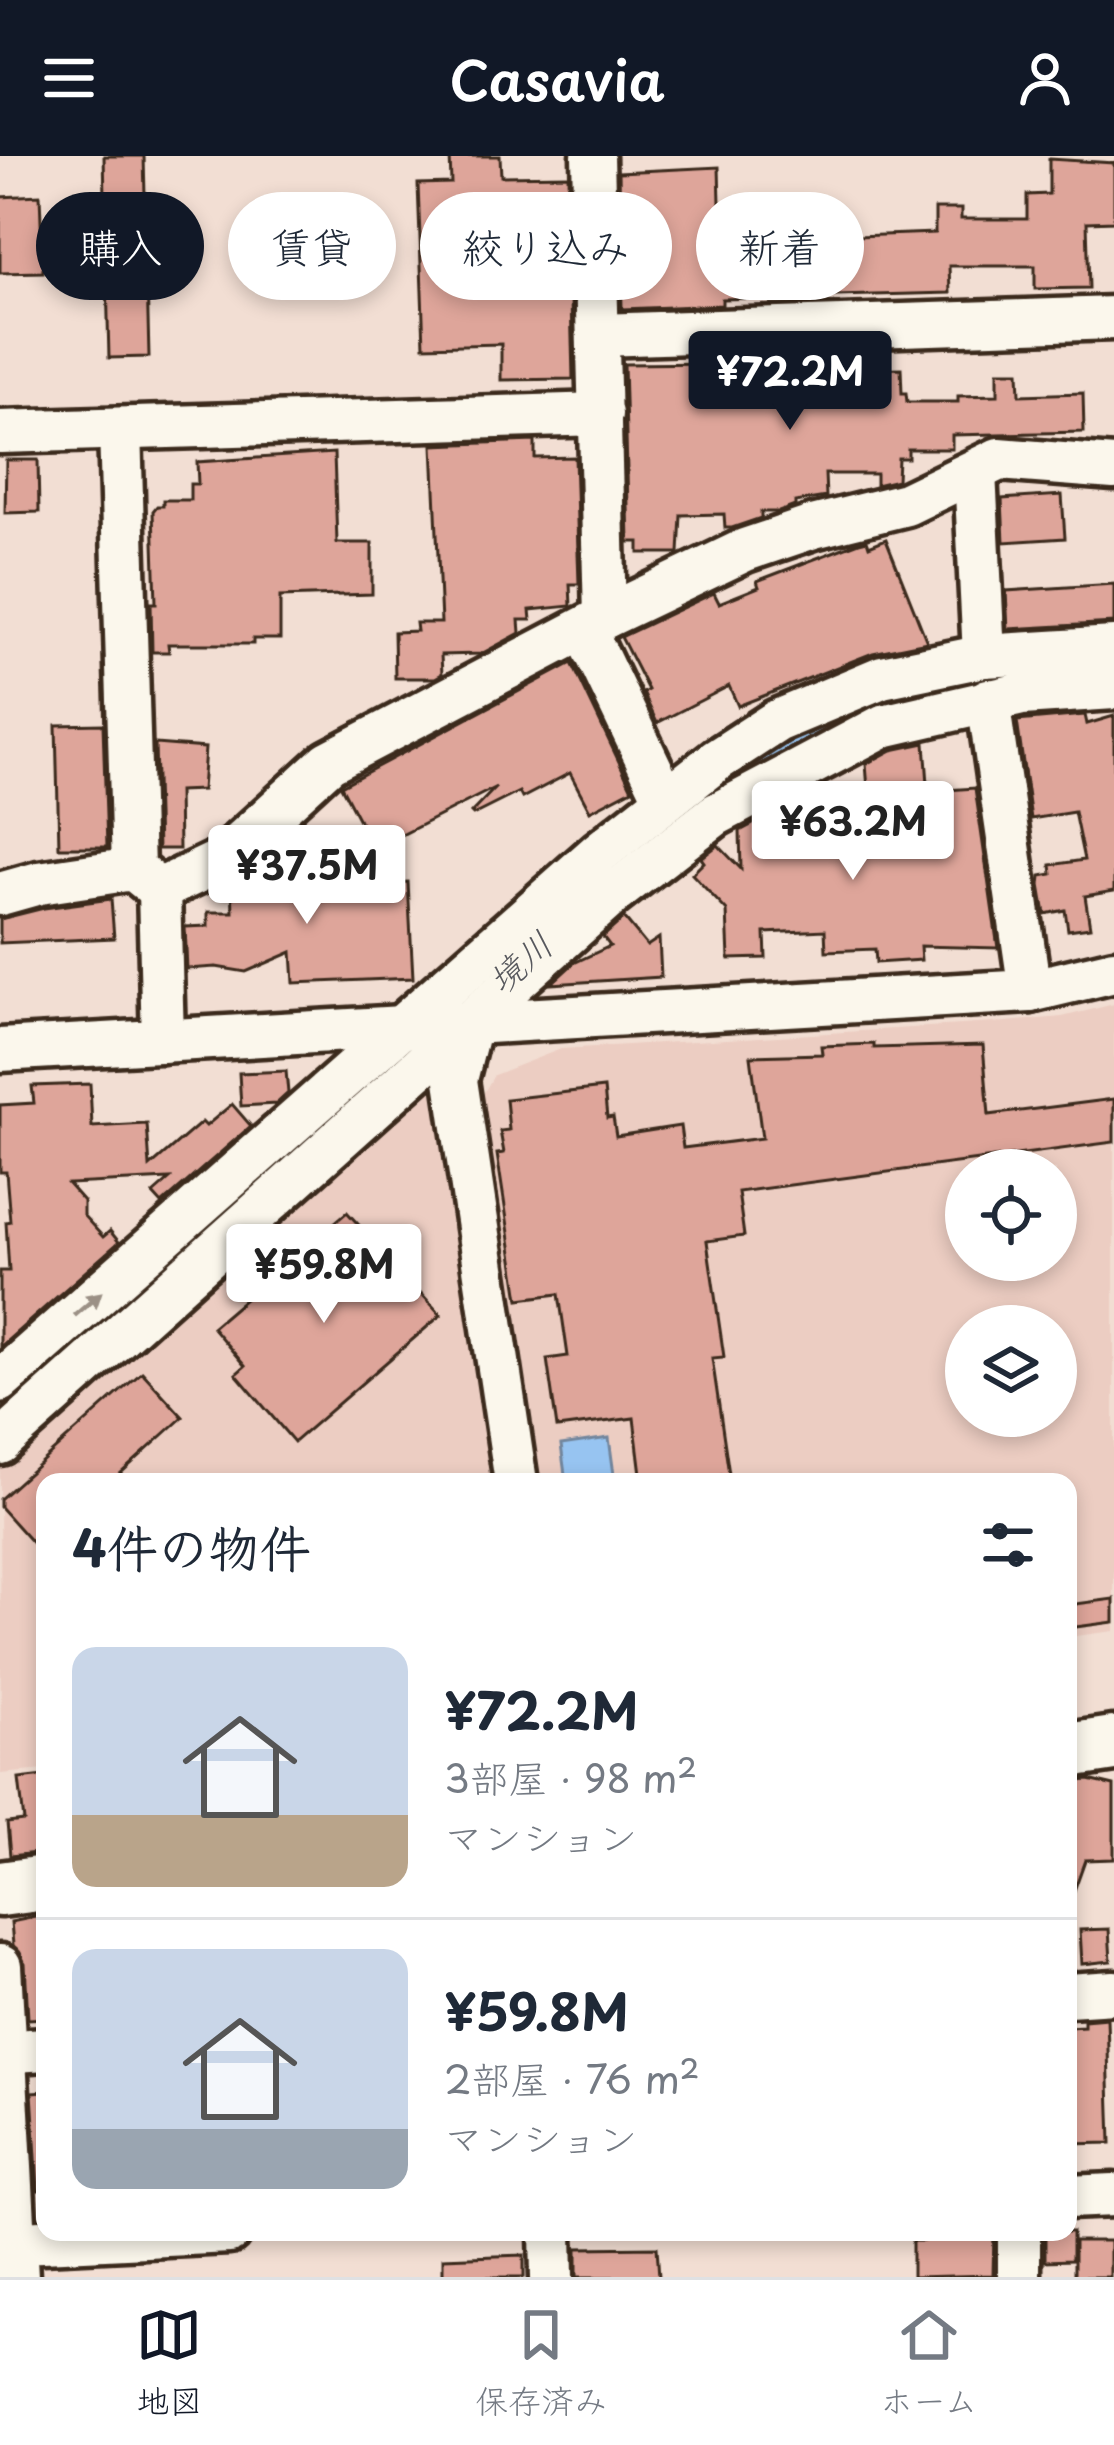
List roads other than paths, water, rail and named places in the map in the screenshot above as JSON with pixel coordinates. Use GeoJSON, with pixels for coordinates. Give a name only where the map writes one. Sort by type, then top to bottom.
{"type":"FeatureCollection","features":[{"type":"Feature","properties":{"kind":"main road"},"geometry":{"type":"LineString","coordinates":[[1077,1749],[1114,1744]]}},
{"type":"Feature","properties":{"kind":"main road"},"geometry":{"type":"LineString","coordinates":[[0,1889],[36,1883]]}},
{"type":"Feature","properties":{"kind":"street"},"geometry":{"type":"LineString","coordinates":[[593,156],[601,415],[595,624],[665,798]]}},
{"type":"Feature","properties":{"kind":"street"},"geometry":{"type":"LineString","coordinates":[[599,335],[1114,318]]}},
{"type":"Feature","properties":{"kind":"street"},"geometry":{"type":"LineString","coordinates":[[0,432],[601,415]]}},
{"type":"Feature","properties":{"kind":"street"},"geometry":{"type":"LineString","coordinates":[[120,429],[146,879],[163,1041]]}},
{"type":"Feature","properties":{"kind":"street"},"geometry":{"type":"LineString","coordinates":[[0,894],[39,884],[146,879],[222,860],[329,762],[745,550],[906,504],[999,459],[1114,468]]}},
{"type":"Feature","properties":{"kind":"street"},"geometry":{"type":"LineString","coordinates":[[975,472],[984,656]]}},
{"type":"Feature","properties":{"kind":"street"},"geometry":{"type":"LineString","coordinates":[[0,1443],[440,1025],[665,798],[777,721],[883,677],[984,656],[1114,649]]}},
{"type":"Feature","properties":{"kind":"street"},"geometry":{"type":"LineString","coordinates":[[0,1381],[440,1025],[715,815],[883,726],[988,700],[1114,688]]}},
{"type":"Feature","properties":{"kind":"street"},"geometry":{"type":"LineString","coordinates":[[988,700],[1030,991]]}},
{"type":"Feature","properties":{"kind":"street"},"geometry":{"type":"LineString","coordinates":[[0,1051],[1030,991],[1114,971]]}},
{"type":"Feature","properties":{"kind":"street"},"geometry":{"type":"LineString","coordinates":[[440,1025],[456,1080],[515,1473]]}},
{"type":"Feature","properties":{"kind":"street"},"geometry":{"type":"LineString","coordinates":[[0,1966],[17,2051],[11,2254],[140,2241]]}},
{"type":"Feature","properties":{"kind":"street"},"geometry":{"type":"LineString","coordinates":[[1077,1994],[1114,1992]]}},
{"type":"Feature","properties":{"kind":"street"},"geometry":{"type":"LineString","coordinates":[[1077,2196],[1114,2194]]}},
{"type":"Feature","properties":{"kind":"street"},"geometry":{"type":"LineString","coordinates":[[551,2241],[552,2277]]}},
{"type":"Feature","properties":{"kind":"street"},"geometry":{"type":"LineString","coordinates":[[1019,2241],[1019,2277]]}},
{"type":"Feature","properties":{"kind":"water"},"geometry":{"type":"Polygon","coordinates":[[[609,1438],[614,1473],[565,1473],[561,1445],[609,1438]]]}},
{"type":"Feature","properties":{"kind":"waterway","name":"境川"},"geometry":{"type":"LineString","coordinates":[[654,839],[748,769],[842,719],[943,686],[1060,670]]}},
{"type":"Feature","properties":{"kind":"waterway","name":"境川"},"geometry":{"type":"LineString","coordinates":[[0,1408],[318,1131]]}}]}
